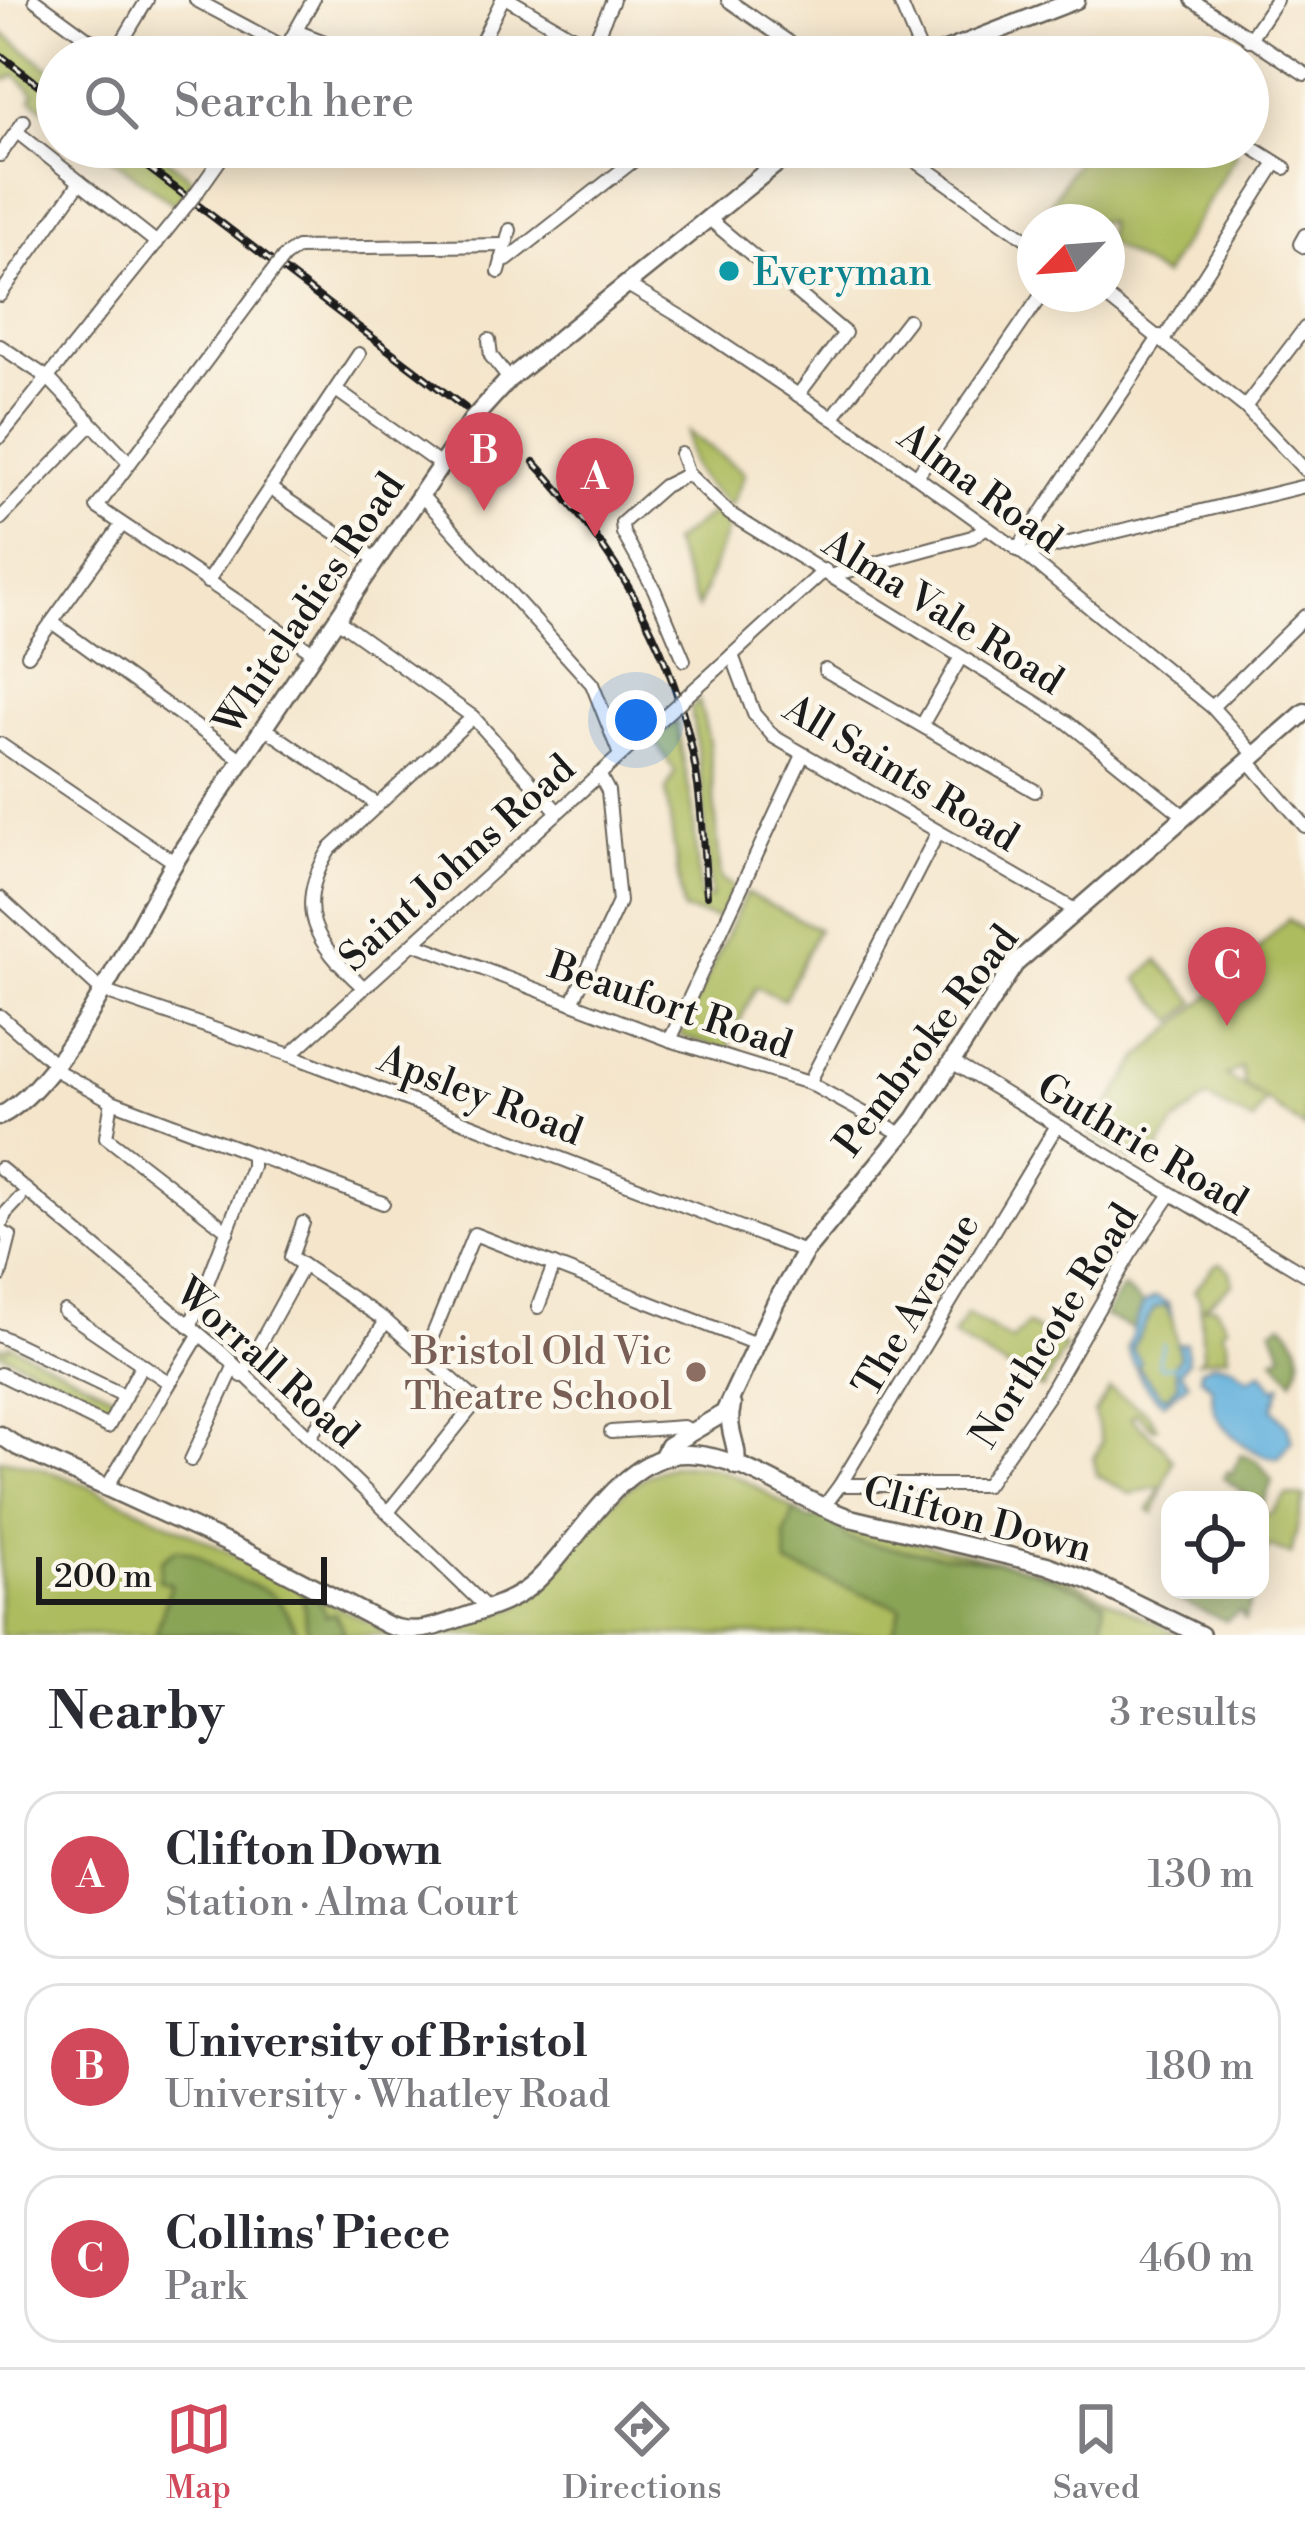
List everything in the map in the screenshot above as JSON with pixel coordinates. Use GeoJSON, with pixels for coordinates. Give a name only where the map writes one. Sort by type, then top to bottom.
{"type":"FeatureCollection","features":[{"type":"Feature","properties":{"kind":"main road"},"geometry":{"type":"LineString","coordinates":[[982,36],[1076,0]]}},
{"type":"Feature","properties":{"kind":"main road","name":"Whiteladies Road"},"geometry":{"type":"LineString","coordinates":[[2,1119],[53,1066],[174,862],[472,420],[509,379],[771,168]]}},
{"type":"Feature","properties":{"kind":"main road","name":"Pembroke Road"},"geometry":{"type":"LineString","coordinates":[[0,1435],[9,1448],[107,1487],[395,1628],[421,1631],[514,1598],[534,1583],[631,1474],[724,1413],[805,1252],[902,1134],[1007,974],[1305,712]]}},
{"type":"Feature","properties":{"kind":"main road"},"geometry":{"type":"LineString","coordinates":[[734,1398],[728,1429],[738,1456],[736,1466]]}},
{"type":"Feature","properties":{"kind":"main road","name":"Clifton Down"},"geometry":{"type":"LineString","coordinates":[[663,1456],[698,1455],[736,1466],[822,1509],[893,1531],[1047,1565],[1201,1635]]}},
{"type":"Feature","properties":{"kind":"street"},"geometry":{"type":"LineString","coordinates":[[35,0],[84,36]]}},
{"type":"Feature","properties":{"kind":"street"},"geometry":{"type":"LineString","coordinates":[[125,36],[146,0]]}},
{"type":"Feature","properties":{"kind":"street"},"geometry":{"type":"LineString","coordinates":[[196,0],[257,36]]}},
{"type":"Feature","properties":{"kind":"street"},"geometry":{"type":"LineString","coordinates":[[293,36],[313,0]]}},
{"type":"Feature","properties":{"kind":"street"},"geometry":{"type":"LineString","coordinates":[[486,36],[506,0],[564,36]]}},
{"type":"Feature","properties":{"kind":"street"},"geometry":{"type":"LineString","coordinates":[[597,36],[613,0]]}},
{"type":"Feature","properties":{"kind":"street"},"geometry":{"type":"LineString","coordinates":[[728,0],[780,36]]}},
{"type":"Feature","properties":{"kind":"street"},"geometry":{"type":"LineString","coordinates":[[899,0],[917,36]]}},
{"type":"Feature","properties":{"kind":"street"},"geometry":{"type":"LineString","coordinates":[[1192,0],[1244,36]]}},
{"type":"Feature","properties":{"kind":"street"},"geometry":{"type":"LineString","coordinates":[[1254,36],[1276,0]]}},
{"type":"Feature","properties":{"kind":"street"},"geometry":{"type":"LineString","coordinates":[[296,31],[309,36]]}},
{"type":"Feature","properties":{"kind":"street"},"geometry":{"type":"LineString","coordinates":[[1269,52],[1305,74]]}},
{"type":"Feature","properties":{"kind":"street"},"geometry":{"type":"LineString","coordinates":[[0,155],[20,127],[36,142]]}},
{"type":"Feature","properties":{"kind":"street"},"geometry":{"type":"LineString","coordinates":[[1020,552],[1280,165],[1269,158]]}},
{"type":"Feature","properties":{"kind":"street"},"geometry":{"type":"LineString","coordinates":[[65,168],[157,243]]}},
{"type":"Feature","properties":{"kind":"street"},"geometry":{"type":"LineString","coordinates":[[0,437],[214,168]]}},
{"type":"Feature","properties":{"kind":"street"},"geometry":{"type":"LineString","coordinates":[[313,652],[97,507],[284,256],[297,248],[508,260],[624,168]]}},
{"type":"Feature","properties":{"kind":"street"},"geometry":{"type":"LineString","coordinates":[[926,168],[1017,232]]}},
{"type":"Feature","properties":{"kind":"street"},"geometry":{"type":"LineString","coordinates":[[0,295],[80,182]]}},
{"type":"Feature","properties":{"kind":"street"},"geometry":{"type":"LineString","coordinates":[[708,218],[845,333],[798,395]]}},
{"type":"Feature","properties":{"kind":"street"},"geometry":{"type":"LineString","coordinates":[[502,259],[510,230]]}},
{"type":"Feature","properties":{"kind":"street"},"geometry":{"type":"LineString","coordinates":[[1305,236],[1300,244],[1305,248]]}},
{"type":"Feature","properties":{"kind":"street","name":"Alma Road"},"geometry":{"type":"LineString","coordinates":[[630,280],[649,298],[917,476],[1020,552],[1212,707],[1305,826]]}},
{"type":"Feature","properties":{"kind":"street"},"geometry":{"type":"LineString","coordinates":[[1125,310],[1245,407],[1305,470]]}},
{"type":"Feature","properties":{"kind":"street"},"geometry":{"type":"LineString","coordinates":[[917,476],[1030,312]]}},
{"type":"Feature","properties":{"kind":"street"},"geometry":{"type":"LineString","coordinates":[[832,418],[908,320]]}},
{"type":"Feature","properties":{"kind":"street"},"geometry":{"type":"LineString","coordinates":[[1245,407],[1305,328]]}},
{"type":"Feature","properties":{"kind":"street"},"geometry":{"type":"LineString","coordinates":[[489,340],[491,356],[509,379]]}},
{"type":"Feature","properties":{"kind":"street"},"geometry":{"type":"LineString","coordinates":[[0,346],[48,379],[129,462]]}},
{"type":"Feature","properties":{"kind":"street"},"geometry":{"type":"LineString","coordinates":[[208,582],[359,354]]}},
{"type":"Feature","properties":{"kind":"street"},"geometry":{"type":"LineString","coordinates":[[336,390],[442,466]]}},
{"type":"Feature","properties":{"kind":"street"},"geometry":{"type":"LineString","coordinates":[[0,519],[92,424]]}},
{"type":"Feature","properties":{"kind":"street","name":"Alma Vale Road"},"geometry":{"type":"LineString","coordinates":[[681,454],[688,474],[730,514],[1067,722],[1183,815]]}},
{"type":"Feature","properties":{"kind":"street"},"geometry":{"type":"LineString","coordinates":[[684,660],[622,523],[664,485],[688,474]]}},
{"type":"Feature","properties":{"kind":"street"},"geometry":{"type":"LineString","coordinates":[[1020,552],[1305,486]]}},
{"type":"Feature","properties":{"kind":"street"},"geometry":{"type":"LineString","coordinates":[[271,489],[376,560]]}},
{"type":"Feature","properties":{"kind":"street"},"geometry":{"type":"LineString","coordinates":[[421,495],[592,684],[620,755]]}},
{"type":"Feature","properties":{"kind":"street"},"geometry":{"type":"LineString","coordinates":[[28,655],[121,526]]}},
{"type":"Feature","properties":{"kind":"street","name":"Saint Johns Road"},"geometry":{"type":"LineString","coordinates":[[290,1055],[557,811],[829,573],[972,537],[985,528]]}},
{"type":"Feature","properties":{"kind":"street"},"geometry":{"type":"LineString","coordinates":[[1212,707],[1305,616]]}},
{"type":"Feature","properties":{"kind":"street"},"geometry":{"type":"LineString","coordinates":[[336,619],[473,717],[557,811]]}},
{"type":"Feature","properties":{"kind":"street"},"geometry":{"type":"LineString","coordinates":[[53,623],[241,759]]}},
{"type":"Feature","properties":{"kind":"street","name":"All Saints Road"},"geometry":{"type":"LineString","coordinates":[[732,655],[763,727],[803,755],[1075,910]]}},
{"type":"Feature","properties":{"kind":"street"},"geometry":{"type":"LineString","coordinates":[[922,725],[961,657]]}},
{"type":"Feature","properties":{"kind":"street"},"geometry":{"type":"LineString","coordinates":[[824,670],[1035,791]]}},
{"type":"Feature","properties":{"kind":"street"},"geometry":{"type":"LineString","coordinates":[[362,986],[319,939],[310,898],[319,866],[330,848],[473,717]]}},
{"type":"Feature","properties":{"kind":"street"},"geometry":{"type":"LineString","coordinates":[[263,727],[377,804]]}},
{"type":"Feature","properties":{"kind":"street"},"geometry":{"type":"LineString","coordinates":[[0,744],[174,862]]}},
{"type":"Feature","properties":{"kind":"street"},"geometry":{"type":"LineString","coordinates":[[670,1040],[803,755]]}},
{"type":"Feature","properties":{"kind":"street"},"geometry":{"type":"LineString","coordinates":[[572,1003],[619,902],[608,791],[599,774]]}},
{"type":"Feature","properties":{"kind":"street"},"geometry":{"type":"LineString","coordinates":[[809,1083],[938,832]]}},
{"type":"Feature","properties":{"kind":"street","name":"Apsley Road"},"geometry":{"type":"LineString","coordinates":[[0,898],[105,985],[134,1000],[805,1252]]}},
{"type":"Feature","properties":{"kind":"street","name":"Beaufort Road"},"geometry":{"type":"LineString","coordinates":[[414,943],[670,1040],[809,1083],[902,1134]]}},
{"type":"Feature","properties":{"kind":"street"},"geometry":{"type":"LineString","coordinates":[[0,1016],[53,1066],[112,1101],[383,1203]]}},
{"type":"Feature","properties":{"kind":"street","name":"Guthrie Road"},"geometry":{"type":"LineString","coordinates":[[950,1061],[1305,1274]]}},
{"type":"Feature","properties":{"kind":"street"},"geometry":{"type":"LineString","coordinates":[[112,1101],[106,1137],[228,1231]]}},
{"type":"Feature","properties":{"kind":"street","name":"The Avenue"},"geometry":{"type":"LineString","coordinates":[[822,1509],[1056,1127]]}},
{"type":"Feature","properties":{"kind":"street"},"geometry":{"type":"LineString","coordinates":[[107,1487],[195,1331],[252,1156]]}},
{"type":"Feature","properties":{"kind":"street","name":"Worrall Road"},"geometry":{"type":"LineString","coordinates":[[0,1168],[195,1331],[488,1609]]}},
{"type":"Feature","properties":{"kind":"street","name":"Northcote Road"},"geometry":{"type":"LineString","coordinates":[[840,1486],[986,1485],[1047,1397],[1130,1254],[1171,1194]]}},
{"type":"Feature","properties":{"kind":"street"},"geometry":{"type":"LineString","coordinates":[[0,1276],[10,1236],[1,1221],[20,1198]]}},
{"type":"Feature","properties":{"kind":"street"},"geometry":{"type":"LineString","coordinates":[[303,1223],[291,1257],[386,1321],[477,1401],[388,1512]]}},
{"type":"Feature","properties":{"kind":"street"},"geometry":{"type":"LineString","coordinates":[[425,1354],[474,1234],[756,1345]]}},
{"type":"Feature","properties":{"kind":"street"},"geometry":{"type":"LineString","coordinates":[[191,1460],[303,1265]]}},
{"type":"Feature","properties":{"kind":"street"},"geometry":{"type":"LineString","coordinates":[[538,1307],[554,1265]]}},
{"type":"Feature","properties":{"kind":"street"},"geometry":{"type":"LineString","coordinates":[[64,1311],[168,1382]]}},
{"type":"Feature","properties":{"kind":"street"},"geometry":{"type":"LineString","coordinates":[[310,1437],[386,1321]]}},
{"type":"Feature","properties":{"kind":"street"},"geometry":{"type":"LineString","coordinates":[[0,1336],[124,1396]]}},
{"type":"Feature","properties":{"kind":"street"},"geometry":{"type":"LineString","coordinates":[[0,1375],[109,1427],[142,1364]]}},
{"type":"Feature","properties":{"kind":"street"},"geometry":{"type":"LineString","coordinates":[[611,1432],[683,1426],[692,1431]]}},
{"type":"Feature","properties":{"kind":"green space"},"geometry":{"type":"Polygon","coordinates":[[[0,31],[36,58],[36,103],[15,74],[8,80],[0,75],[0,31]]]}},
{"type":"Feature","properties":{"kind":"green space"},"geometry":{"type":"Polygon","coordinates":[[[125,168],[178,168],[194,180],[175,205],[125,168]]]}},
{"type":"Feature","properties":{"kind":"green space"},"geometry":{"type":"Polygon","coordinates":[[[1072,168],[1228,168],[1163,276],[1125,254],[1125,204],[1050,204],[1072,168]]]}},
{"type":"Feature","properties":{"kind":"green space"},"geometry":{"type":"Polygon","coordinates":[[[688,432],[745,473],[731,507],[694,467],[688,432]]]}},
{"type":"Feature","properties":{"kind":"green space"},"geometry":{"type":"Polygon","coordinates":[[[714,512],[729,525],[698,608],[672,543],[714,512]]]}},
{"type":"Feature","properties":{"kind":"green space"},"geometry":{"type":"Polygon","coordinates":[[[699,701],[709,741],[721,879],[734,887],[719,918],[683,911],[666,791],[675,772],[655,741],[676,721],[693,810],[700,897],[711,898],[691,709],[699,701]]]}},
{"type":"Feature","properties":{"kind":"green space"},"geometry":{"type":"Polygon","coordinates":[[[746,893],[818,929],[784,1000],[756,987],[726,1050],[680,1036],[746,893]]]}},
{"type":"Feature","properties":{"kind":"green space"},"geometry":{"type":"Polygon","coordinates":[[[1288,919],[1305,932],[1305,1129],[1266,1100],[1253,1122],[1207,1098],[1174,1124],[1150,1164],[1135,1155],[1131,1161],[1090,1134],[1140,1057],[1288,919]],[[1241,1068],[1226,1076],[1264,1099],[1244,1084],[1241,1068]]]}},
{"type":"Feature","properties":{"kind":"green space"},"geometry":{"type":"Polygon","coordinates":[[[1158,960],[1196,1002],[1175,1021],[1137,979],[1158,960]]]}},
{"type":"Feature","properties":{"kind":"green space"},"geometry":{"type":"Polygon","coordinates":[[[1221,1263],[1230,1271],[1233,1283],[1204,1307],[1215,1306],[1227,1326],[1221,1331],[1228,1356],[1198,1361],[1203,1356],[1200,1299],[1194,1291],[1221,1263]]]}},
{"type":"Feature","properties":{"kind":"green space"},"geometry":{"type":"Polygon","coordinates":[[[1123,1287],[1143,1304],[1133,1329],[1104,1316],[1123,1287]]]}},
{"type":"Feature","properties":{"kind":"green space"},"geometry":{"type":"Polygon","coordinates":[[[1165,1305],[1180,1357],[1175,1373],[1179,1385],[1167,1396],[1160,1395],[1138,1366],[1132,1348],[1154,1308],[1165,1305]]]}},
{"type":"Feature","properties":{"kind":"green space"},"geometry":{"type":"Polygon","coordinates":[[[967,1314],[1012,1341],[1027,1324],[1066,1347],[1042,1389],[953,1336],[967,1314]]]}},
{"type":"Feature","properties":{"kind":"green space"},"geometry":{"type":"Polygon","coordinates":[[[1282,1323],[1300,1350],[1293,1380],[1274,1358],[1283,1353],[1272,1329],[1282,1323]]]}},
{"type":"Feature","properties":{"kind":"green space"},"geometry":{"type":"Polygon","coordinates":[[[9,1344],[120,1398],[113,1412],[72,1391],[74,1386],[0,1353],[9,1344]]]}},
{"type":"Feature","properties":{"kind":"green space"},"geometry":{"type":"Polygon","coordinates":[[[1110,1389],[1147,1412],[1157,1427],[1136,1413],[1131,1418],[1173,1461],[1154,1513],[1149,1510],[1162,1486],[1130,1494],[1096,1475],[1094,1459],[1102,1442],[1094,1413],[1110,1389]]]}},
{"type":"Feature","properties":{"kind":"green space"},"geometry":{"type":"Polygon","coordinates":[[[1241,1454],[1259,1462],[1272,1481],[1268,1491],[1241,1491],[1224,1478],[1228,1471],[1232,1474],[1241,1454]]]}},
{"type":"Feature","properties":{"kind":"green space"},"geometry":{"type":"Polygon","coordinates":[[[0,1459],[95,1489],[393,1635],[0,1635],[0,1459]]]}},
{"type":"Feature","properties":{"kind":"green space"},"geometry":{"type":"Polygon","coordinates":[[[681,1465],[734,1475],[809,1519],[824,1516],[1062,1576],[1179,1635],[433,1635],[519,1607],[620,1496],[639,1480],[681,1465]]]}},
{"type":"Feature","properties":{"kind":"green space"},"geometry":{"type":"Polygon","coordinates":[[[1286,1495],[1304,1497],[1291,1555],[1269,1546],[1272,1513],[1286,1495]]]}},
{"type":"Feature","properties":{"kind":"green space"},"geometry":{"type":"Polygon","coordinates":[[[794,1511],[809,1519],[836,1519],[846,1538],[1011,1565],[1052,1577],[1104,1602],[1103,1625],[1113,1635],[892,1635],[901,1608],[787,1565],[785,1535],[794,1511]]]}},
{"type":"Feature","properties":{"kind":"green space"},"geometry":{"type":"Polygon","coordinates":[[[176,1549],[271,1594],[299,1635],[156,1634],[171,1584],[159,1580],[161,1561],[176,1549]]]}},
{"type":"Feature","properties":{"kind":"green space"},"geometry":{"type":"Polygon","coordinates":[[[302,1593],[317,1600],[326,1616],[335,1613],[345,1633],[313,1635],[307,1628],[302,1593]]]}},
{"type":"Feature","properties":{"kind":"green space"},"geometry":{"type":"Polygon","coordinates":[[[1176,1599],[1251,1600],[1245,1619],[1239,1611],[1226,1621],[1176,1599]]]}},
{"type":"Feature","properties":{"kind":"water"},"geometry":{"type":"Polygon","coordinates":[[[1156,1297],[1168,1303],[1172,1317],[1165,1305],[1154,1308],[1132,1348],[1141,1362],[1138,1367],[1167,1396],[1178,1385],[1177,1344],[1186,1343],[1188,1361],[1180,1372],[1189,1383],[1164,1403],[1146,1386],[1127,1348],[1143,1304],[1156,1297]]]}},
{"type":"Feature","properties":{"kind":"water"},"geometry":{"type":"Polygon","coordinates":[[[1214,1363],[1232,1365],[1249,1378],[1262,1371],[1274,1388],[1281,1385],[1273,1409],[1288,1426],[1292,1441],[1279,1458],[1249,1448],[1222,1424],[1211,1386],[1200,1377],[1200,1369],[1214,1363]]]}},
{"type":"Feature","properties":{"kind":"waterway"},"geometry":{"type":"LineString","coordinates":[[1163,1344],[1158,1362],[1161,1367],[1174,1366]]}},
{"type":"Feature","properties":{"kind":"railway"},"geometry":{"type":"LineString","coordinates":[[0,55],[36,83]]}},
{"type":"Feature","properties":{"kind":"railway"},"geometry":{"type":"LineString","coordinates":[[149,168],[465,408]]}},
{"type":"Feature","properties":{"kind":"railway"},"geometry":{"type":"LineString","coordinates":[[534,462],[593,533],[661,652],[690,739],[707,895]]}},
{"type":"Feature","properties":{"kind":"place","name":"Everyman"},"geometry":{"type":"Point","coordinates":[729,271]}},
{"type":"Feature","properties":{"kind":"place","name":"University of Bristol"},"geometry":{"type":"Point","coordinates":[484,511]}},
{"type":"Feature","properties":{"kind":"place","name":"Clifton Down"},"geometry":{"type":"Point","coordinates":[595,537]}},
{"type":"Feature","properties":{"kind":"place","name":"Collins' Piece"},"geometry":{"type":"Point","coordinates":[1227,1026]}},
{"type":"Feature","properties":{"kind":"place","name":"Bristol Old Vic Theatre School"},"geometry":{"type":"Point","coordinates":[696,1372]}}]}
